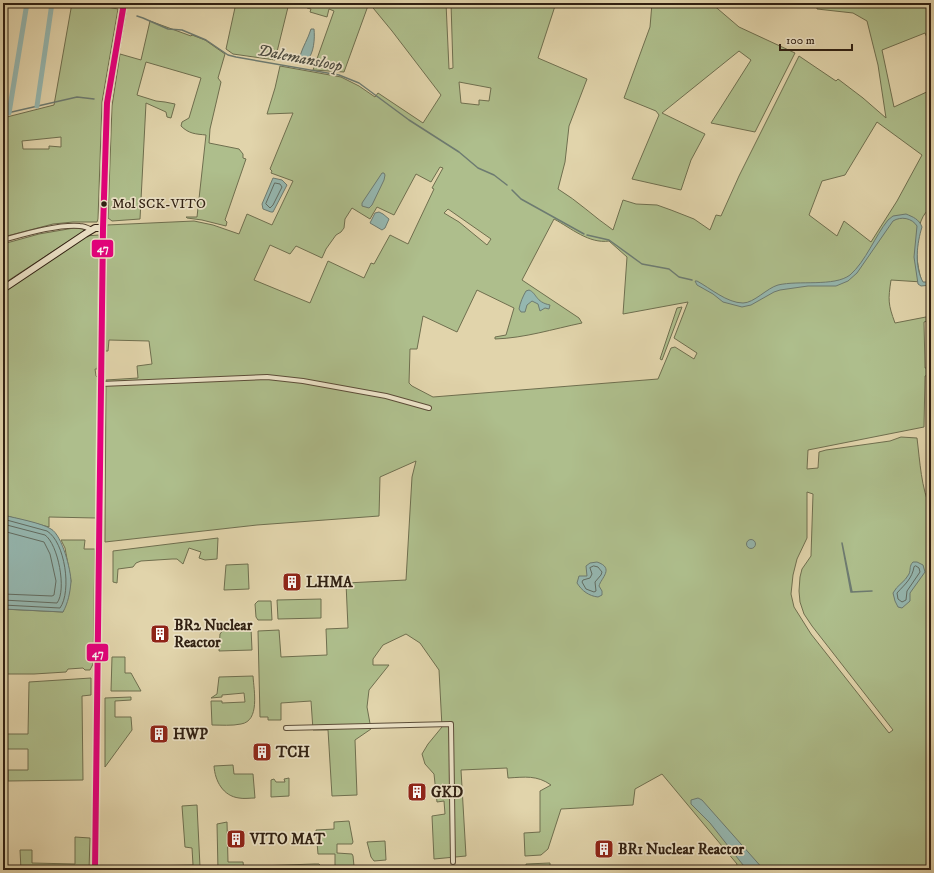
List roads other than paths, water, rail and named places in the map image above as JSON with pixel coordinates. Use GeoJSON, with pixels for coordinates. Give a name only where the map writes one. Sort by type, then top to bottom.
{"type":"FeatureCollection","features":[{"type":"Feature","properties":{"kind":"street"},"geometry":{"type":"LineString","coordinates":[[96,870],[103,228],[107,102],[124,3]]}},
{"type":"Feature","properties":{"kind":"street"},"geometry":{"type":"LineString","coordinates":[[3,240],[37,231],[74,226],[82,226],[92,230]]}},
{"type":"Feature","properties":{"kind":"street"},"geometry":{"type":"LineString","coordinates":[[3,289],[92,230],[103,228]]}},
{"type":"Feature","properties":{"kind":"street"},"geometry":{"type":"LineString","coordinates":[[101,384],[267,377],[303,381],[386,396],[429,408]]}},
{"type":"Feature","properties":{"kind":"street"},"geometry":{"type":"LineString","coordinates":[[286,728],[451,724],[453,862]]}},
{"type":"Feature","properties":{"kind":"water"},"geometry":{"type":"Polygon","coordinates":[[[311,29],[314,29],[314,46],[307,60],[301,58],[300,56],[311,29]]]}},
{"type":"Feature","properties":{"kind":"water"},"geometry":{"type":"Polygon","coordinates":[[[382,173],[385,175],[384,180],[372,205],[369,208],[362,206],[362,203],[382,173]]]}},
{"type":"Feature","properties":{"kind":"water"},"geometry":{"type":"Polygon","coordinates":[[[273,178],[282,180],[287,185],[273,212],[271,212],[263,209],[262,204],[273,178]]]}},
{"type":"Feature","properties":{"kind":"water"},"geometry":{"type":"Polygon","coordinates":[[[379,212],[389,219],[385,228],[382,230],[370,223],[375,213],[379,212]]]}},
{"type":"Feature","properties":{"kind":"water"},"geometry":{"type":"Polygon","coordinates":[[[906,214],[913,217],[921,224],[922,227],[917,254],[918,269],[923,282],[931,282],[931,285],[921,286],[918,284],[914,257],[917,226],[912,221],[903,218],[893,221],[857,273],[848,281],[836,286],[808,286],[780,290],[751,305],[742,307],[723,302],[713,294],[697,285],[695,281],[731,301],[743,303],[752,301],[769,289],[778,285],[826,282],[843,279],[850,275],[861,263],[888,220],[893,216],[906,214]]]}},
{"type":"Feature","properties":{"kind":"water"},"geometry":{"type":"Polygon","coordinates":[[[529,290],[534,293],[539,300],[550,305],[549,309],[545,308],[540,311],[538,304],[532,301],[527,305],[525,312],[521,312],[519,309],[521,302],[526,291],[529,290]]]}},
{"type":"Feature","properties":{"kind":"water"},"geometry":{"type":"Polygon","coordinates":[[[3,515],[47,527],[51,529],[59,538],[68,562],[71,582],[68,598],[63,612],[3,609],[3,515]]]}},
{"type":"Feature","properties":{"kind":"water"},"geometry":{"type":"Polygon","coordinates":[[[749,540],[753,540],[755,544],[753,548],[749,548],[747,546],[747,542],[749,540]]]}},
{"type":"Feature","properties":{"kind":"water"},"geometry":{"type":"Polygon","coordinates":[[[597,562],[602,564],[606,570],[606,573],[599,586],[602,591],[602,595],[598,597],[586,593],[577,583],[579,576],[587,576],[586,566],[590,563],[597,562]]]}},
{"type":"Feature","properties":{"kind":"water"},"geometry":{"type":"Polygon","coordinates":[[[913,562],[923,565],[925,572],[910,593],[910,601],[902,608],[898,607],[893,593],[907,577],[913,562]]]}},
{"type":"Feature","properties":{"kind":"water"},"geometry":{"type":"Polygon","coordinates":[[[698,798],[702,800],[764,870],[747,870],[710,823],[691,804],[691,800],[698,798]]]}},
{"type":"Feature","properties":{"kind":"waterway"},"geometry":{"type":"LineString","coordinates":[[9,113],[27,3]]}},
{"type":"Feature","properties":{"kind":"waterway"},"geometry":{"type":"LineString","coordinates":[[37,106],[52,3]]}},
{"type":"Feature","properties":{"kind":"waterway","name":"Dalemansloop"},"geometry":{"type":"LineString","coordinates":[[137,16],[168,29],[182,30],[206,40],[228,55],[339,75],[359,83],[409,120],[459,152],[478,168],[494,175],[507,185]]}},
{"type":"Feature","properties":{"kind":"waterway","name":"Dalemansloop"},"geometry":{"type":"LineString","coordinates":[[3,114],[77,97],[94,99]]}},
{"type":"Feature","properties":{"kind":"waterway","name":"Dalemansloop"},"geometry":{"type":"LineString","coordinates":[[512,190],[521,199],[584,234]]}},
{"type":"Feature","properties":{"kind":"waterway","name":"Dalemansloop"},"geometry":{"type":"LineString","coordinates":[[587,235],[609,240],[642,264],[669,269],[679,277],[692,280]]}},
{"type":"Feature","properties":{"kind":"waterway"},"geometry":{"type":"LineString","coordinates":[[842,543],[851,592],[872,591],[852,592],[842,543]]}},
{"type":"Feature","properties":{"kind":"place","name":"Mol SCK-VITO"},"geometry":{"type":"Point","coordinates":[104,204]}},
{"type":"Feature","properties":{"kind":"place","name":"LHMA"},"geometry":{"type":"Point","coordinates":[292,582]}},
{"type":"Feature","properties":{"kind":"place","name":"BR2 Nuclear Reactor"},"geometry":{"type":"Point","coordinates":[160,634]}},
{"type":"Feature","properties":{"kind":"place","name":"HWP"},"geometry":{"type":"Point","coordinates":[159,734]}},
{"type":"Feature","properties":{"kind":"place","name":"TCH"},"geometry":{"type":"Point","coordinates":[262,752]}},
{"type":"Feature","properties":{"kind":"place","name":"GKD"},"geometry":{"type":"Point","coordinates":[417,792]}},
{"type":"Feature","properties":{"kind":"place","name":"VITO MAT"},"geometry":{"type":"Point","coordinates":[236,839]}},
{"type":"Feature","properties":{"kind":"place","name":"BR1 Nuclear Reactor"},"geometry":{"type":"Point","coordinates":[604,849]}}]}
